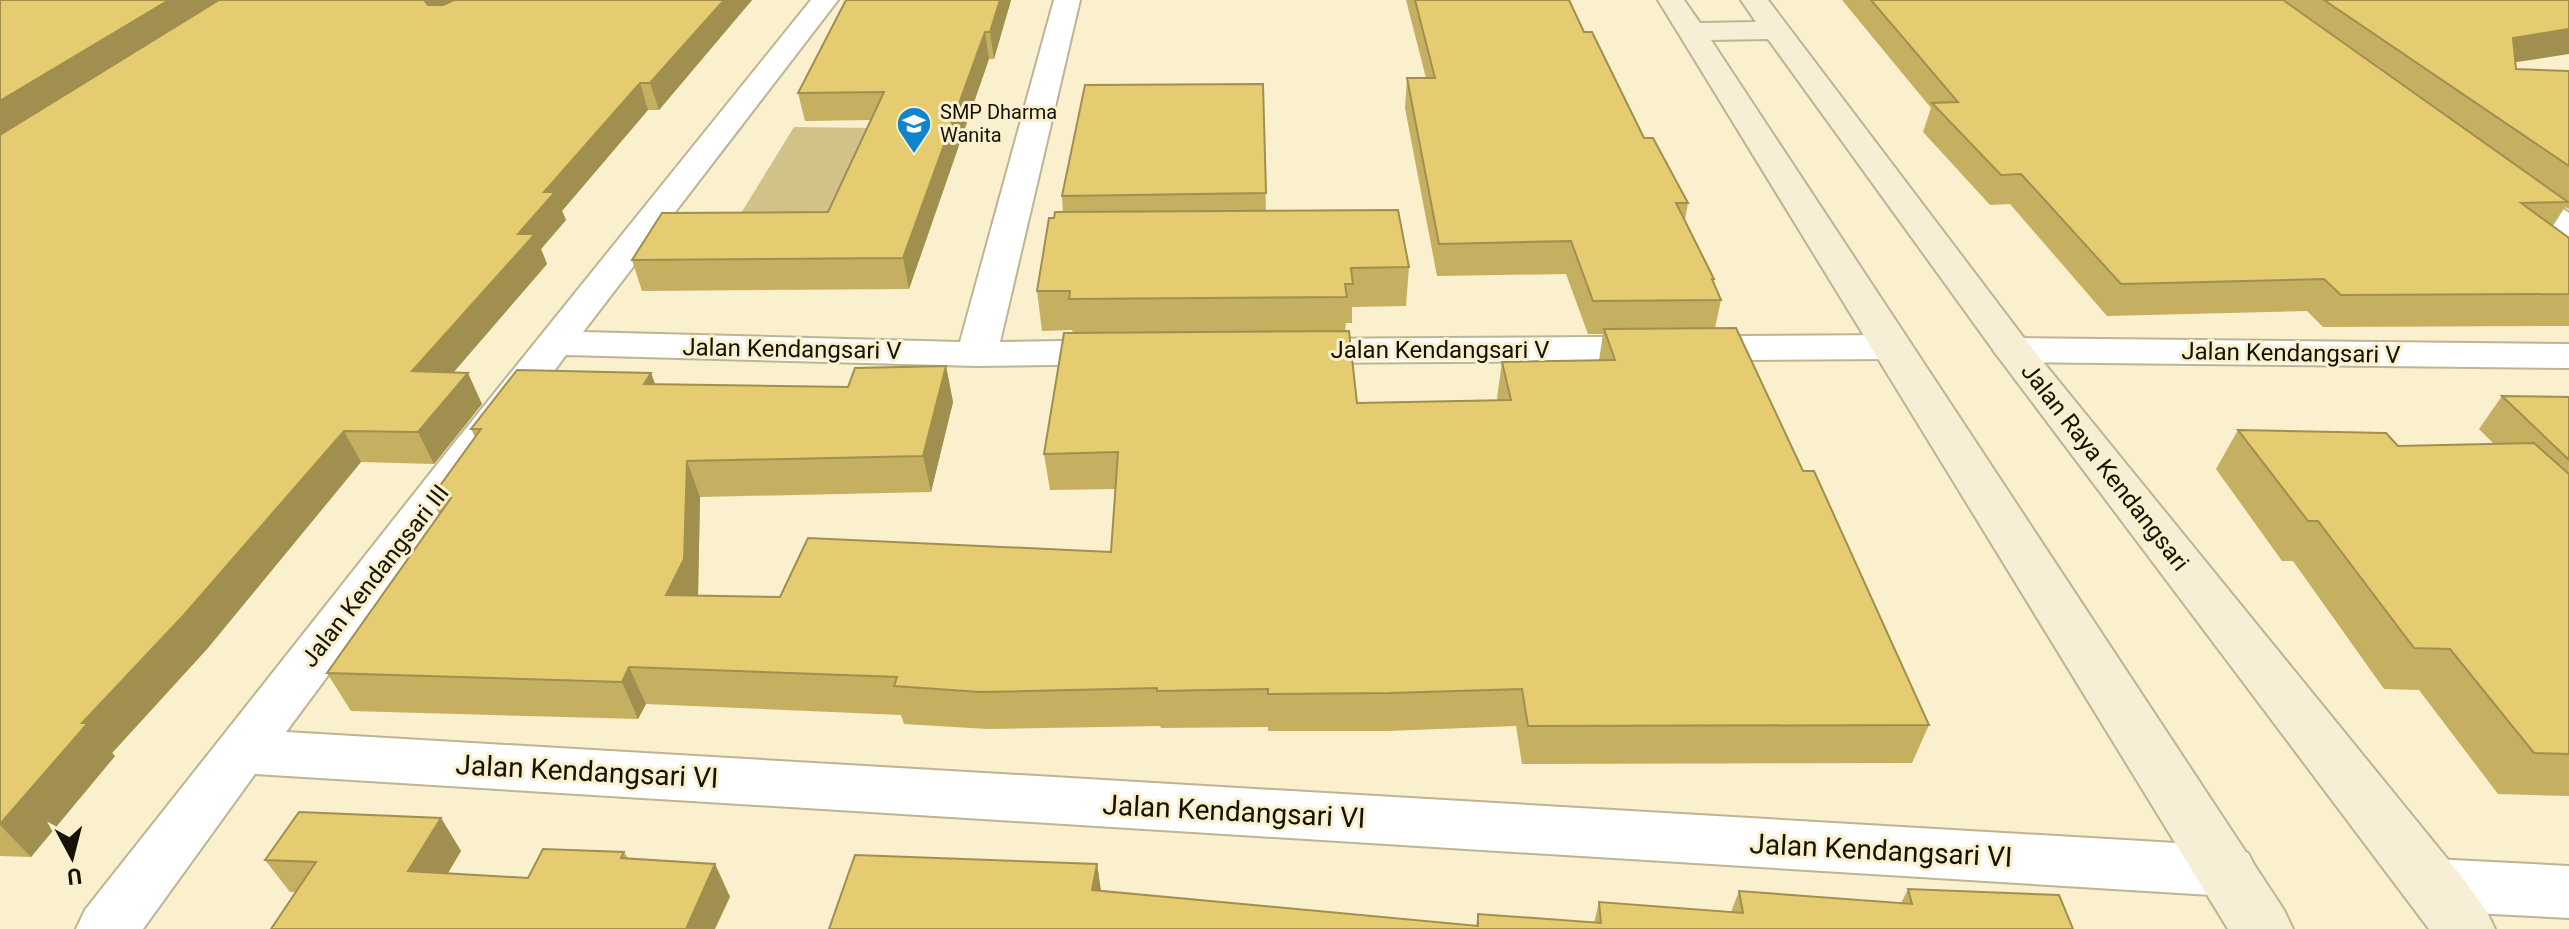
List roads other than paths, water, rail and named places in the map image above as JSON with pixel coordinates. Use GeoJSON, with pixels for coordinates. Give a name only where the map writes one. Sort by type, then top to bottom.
{"type":"FeatureCollection","features":[{"type":"Feature","properties":{"kind":"main road"},"geometry":{"type":"LineString","coordinates":[[1681,16],[1765,15]]}},
{"type":"Feature","properties":{"kind":"main road","name":"Jalan Raya Kendangsari"},"geometry":{"type":"LineString","coordinates":[[1765,15],[2013,350],[2448,907]]}},
{"type":"Feature","properties":{"kind":"main road"},"geometry":{"type":"LineString","coordinates":[[1681,16],[2262,929]]}},
{"type":"Feature","properties":{"kind":"street","name":"Jalan Kendangsari III"},"geometry":{"type":"LineString","coordinates":[[107,929],[556,343],[825,0]]}},
{"type":"Feature","properties":{"kind":"street"},"geometry":{"type":"LineString","coordinates":[[977,354],[1020,238],[1067,0]]}},
{"type":"Feature","properties":{"kind":"street"},"geometry":{"type":"LineString","coordinates":[[2480,165],[2569,229]]}},
{"type":"Feature","properties":{"kind":"street","name":"Jalan Kendangsari V"},"geometry":{"type":"LineString","coordinates":[[556,343],[977,354],[1152,352]]}},
{"type":"Feature","properties":{"kind":"street","name":"Jalan Kendangsari V"},"geometry":{"type":"LineString","coordinates":[[1248,352],[1892,347]]}},
{"type":"Feature","properties":{"kind":"street","name":"Jalan Kendangsari V"},"geometry":{"type":"LineString","coordinates":[[2013,350],[2569,356]]}},
{"type":"Feature","properties":{"kind":"street","name":"Jalan Kendangsari VI"},"geometry":{"type":"LineString","coordinates":[[241,751],[2227,871]]}},
{"type":"Feature","properties":{"kind":"street"},"geometry":{"type":"LineString","coordinates":[[2448,907],[2569,892]]}},
{"type":"Feature","properties":{"kind":"place","name":"SMP Dharma Wanita"},"geometry":{"type":"Point","coordinates":[914,155]}}]}
